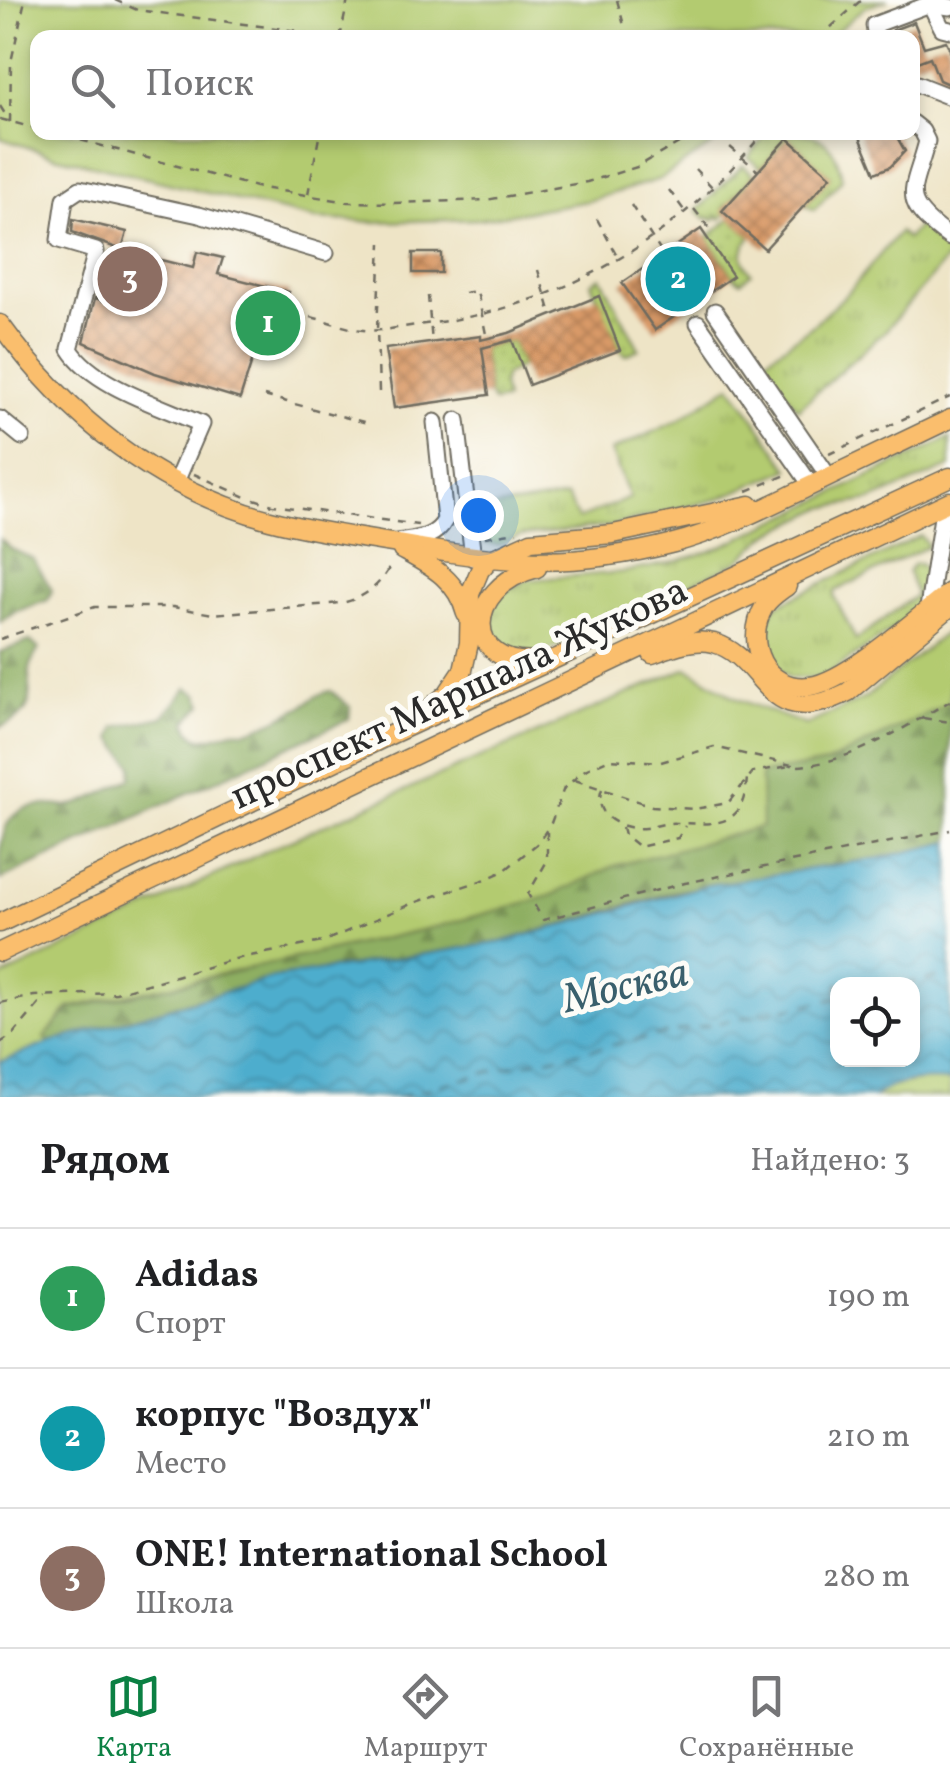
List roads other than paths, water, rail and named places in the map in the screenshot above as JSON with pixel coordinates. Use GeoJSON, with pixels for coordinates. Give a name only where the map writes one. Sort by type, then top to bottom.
{"type":"FeatureCollection","features":[{"type":"Feature","properties":{"kind":"main road"},"geometry":{"type":"LineString","coordinates":[[3,335],[82,419],[134,458],[235,509],[267,520],[481,559],[560,562]]}},
{"type":"Feature","properties":{"kind":"main road"},"geometry":{"type":"LineString","coordinates":[[563,654],[524,662],[504,658],[489,644],[482,614],[502,582],[526,570],[560,562],[678,542],[790,496],[950,419]]}},
{"type":"Feature","properties":{"kind":"main road","name":"проспект Маршала Жукова"},"geometry":{"type":"LineString","coordinates":[[0,923],[390,735],[950,477]]}},
{"type":"Feature","properties":{"kind":"main road"},"geometry":{"type":"LineString","coordinates":[[481,559],[531,541],[613,534],[790,496]]}},
{"type":"Feature","properties":{"kind":"main road","name":"проспект Маршала Жукова"},"geometry":{"type":"LineString","coordinates":[[0,952],[947,503]]}},
{"type":"Feature","properties":{"kind":"main road"},"geometry":{"type":"LineString","coordinates":[[388,543],[444,575],[460,597],[468,620]]}},
{"type":"Feature","properties":{"kind":"main road"},"geometry":{"type":"LineString","coordinates":[[390,735],[437,704],[456,682],[467,656],[468,605],[481,559]]}},
{"type":"Feature","properties":{"kind":"main road"},"geometry":{"type":"LineString","coordinates":[[820,562],[763,609],[755,644],[766,670],[776,680],[808,687],[840,675],[950,592]]}},
{"type":"Feature","properties":{"kind":"main road"},"geometry":{"type":"LineString","coordinates":[[581,678],[680,644],[714,643],[738,656],[765,688],[784,700],[814,704],[848,692],[950,608]]}},
{"type":"Feature","properties":{"kind":"lane"},"geometry":{"type":"LineString","coordinates":[[875,30],[874,25],[930,4],[950,8]]}},
{"type":"Feature","properties":{"kind":"lane"},"geometry":{"type":"LineString","coordinates":[[930,4],[942,28],[950,30]]}},
{"type":"Feature","properties":{"kind":"lane"},"geometry":{"type":"LineString","coordinates":[[920,85],[950,97]]}},
{"type":"Feature","properties":{"kind":"lane"},"geometry":{"type":"LineString","coordinates":[[920,129],[927,141],[911,186],[931,224],[950,238]]}},
{"type":"Feature","properties":{"kind":"lane"},"geometry":{"type":"LineString","coordinates":[[176,482],[201,424],[106,381],[79,364],[70,349],[96,251],[59,240],[65,199],[80,189],[126,197],[326,253]]}},
{"type":"Feature","properties":{"kind":"lane"},"geometry":{"type":"LineString","coordinates":[[716,311],[829,476]]}},
{"type":"Feature","properties":{"kind":"lane"},"geometry":{"type":"LineString","coordinates":[[698,324],[811,486]]}},
{"type":"Feature","properties":{"kind":"lane"},"geometry":{"type":"LineString","coordinates":[[0,420],[22,437]]}},
{"type":"Feature","properties":{"kind":"lane"},"geometry":{"type":"LineString","coordinates":[[457,420],[468,533],[481,559]]}},
{"type":"Feature","properties":{"kind":"lane"},"geometry":{"type":"LineString","coordinates":[[388,543],[425,538],[442,527],[446,512],[435,422]]}},
{"type":"Feature","properties":{"kind":"lane"},"geometry":{"type":"LineString","coordinates":[[928,608],[947,503]]}},
{"type":"Feature","properties":{"kind":"water","name":"Москва"},"geometry":{"type":"Polygon","coordinates":[[[950,842],[950,1081],[910,1082],[873,1097],[0,1097],[0,1062],[51,1042],[272,978],[501,942],[707,885],[880,858],[950,842]]]}},
{"type":"Feature","properties":{"kind":"place","name":"ONE! International School"},"geometry":{"type":"Point","coordinates":[130,279]}},
{"type":"Feature","properties":{"kind":"place","name":"корпус \"Воздух\""},"geometry":{"type":"Point","coordinates":[678,279]}},
{"type":"Feature","properties":{"kind":"place","name":"Adidas"},"geometry":{"type":"Point","coordinates":[268,323]}}]}
